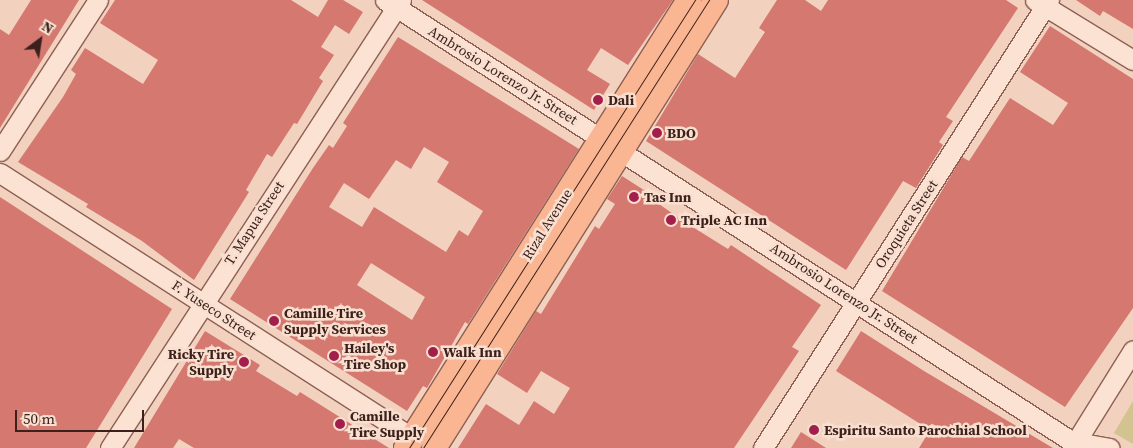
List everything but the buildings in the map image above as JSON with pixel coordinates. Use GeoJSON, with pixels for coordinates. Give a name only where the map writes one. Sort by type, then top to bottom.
{"type":"FeatureCollection","features":[{"type":"Feature","properties":{"kind":"main road","name":"Rizal Avenue"},"geometry":{"type":"LineString","coordinates":[[434,448],[611,143],[689,0]]}},
{"type":"Feature","properties":{"kind":"main road","name":"Rizal Avenue"},"geometry":{"type":"LineString","coordinates":[[415,445],[611,143],[716,0]]}},
{"type":"Feature","properties":{"kind":"street"},"geometry":{"type":"LineString","coordinates":[[0,151],[98,0]]}},
{"type":"Feature","properties":{"kind":"street","name":"Ambrosio Lorenzo Jr. Street"},"geometry":{"type":"LineString","coordinates":[[394,2],[1076,446]]}},
{"type":"Feature","properties":{"kind":"street","name":"T. Mapua Street"},"geometry":{"type":"LineString","coordinates":[[110,448],[394,2]]}},
{"type":"Feature","properties":{"kind":"street"},"geometry":{"type":"LineString","coordinates":[[1043,2],[1133,60]]}},
{"type":"Feature","properties":{"kind":"street","name":"Oroquieta Street"},"geometry":{"type":"LineString","coordinates":[[763,448],[1043,2]]}},
{"type":"Feature","properties":{"kind":"street","name":"F. Yuseco Street"},"geometry":{"type":"LineString","coordinates":[[0,173],[202,302],[415,445]]}},
{"type":"Feature","properties":{"kind":"street"},"geometry":{"type":"LineString","coordinates":[[1109,448],[1076,446],[1133,350]]}},
{"type":"Feature","properties":{"kind":"shaded area"},"geometry":{"type":"Polygon","coordinates":[[[1133,401],[1133,444],[1114,433],[1133,401]]]}},
{"type":"Feature","properties":{"kind":"tram line"},"geometry":{"type":"LineString","coordinates":[[409,448],[695,0]]}},
{"type":"Feature","properties":{"kind":"tram line"},"geometry":{"type":"LineString","coordinates":[[423,448],[709,0]]}},
{"type":"Feature","properties":{"kind":"place","name":"Dali"},"geometry":{"type":"Point","coordinates":[598,100]}},
{"type":"Feature","properties":{"kind":"place","name":"BDO"},"geometry":{"type":"Point","coordinates":[657,133]}},
{"type":"Feature","properties":{"kind":"place","name":"Tas Inn"},"geometry":{"type":"Point","coordinates":[634,197]}},
{"type":"Feature","properties":{"kind":"place","name":"Triple AC Inn"},"geometry":{"type":"Point","coordinates":[671,220]}},
{"type":"Feature","properties":{"kind":"place","name":"Camille Tire Supply Services"},"geometry":{"type":"Point","coordinates":[274,321]}},
{"type":"Feature","properties":{"kind":"place","name":"Walk Inn"},"geometry":{"type":"Point","coordinates":[433,352]}},
{"type":"Feature","properties":{"kind":"place","name":"Hailey's Tire Shop"},"geometry":{"type":"Point","coordinates":[334,356]}},
{"type":"Feature","properties":{"kind":"place","name":"Ricky Tire Supply"},"geometry":{"type":"Point","coordinates":[244,362]}},
{"type":"Feature","properties":{"kind":"place","name":"Camille Tire Supply"},"geometry":{"type":"Point","coordinates":[340,424]}},
{"type":"Feature","properties":{"kind":"place","name":"Espiritu Santo Parochial School"},"geometry":{"type":"Point","coordinates":[814,430]}}]}
